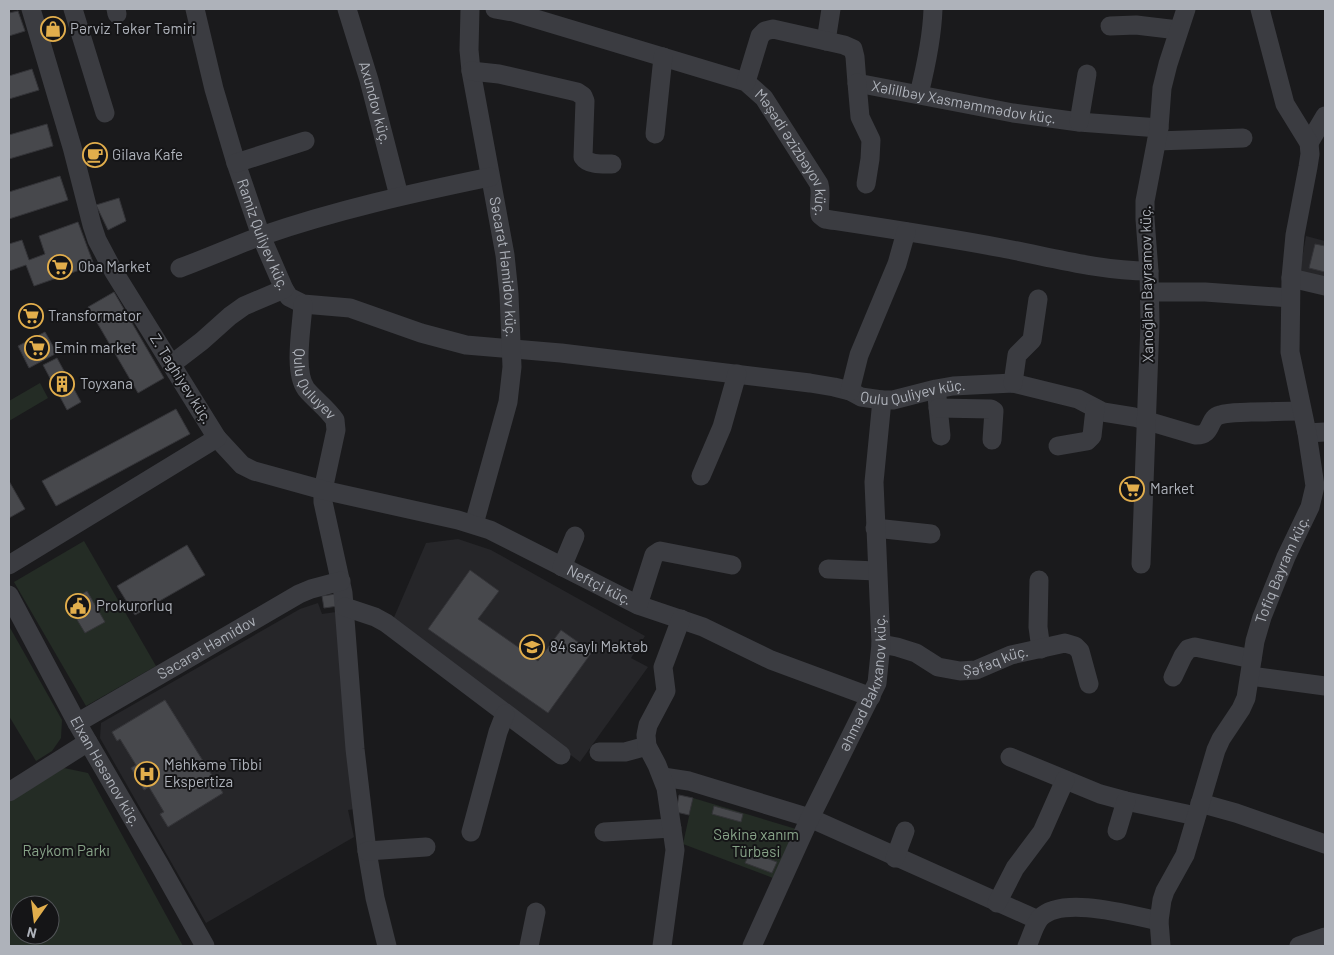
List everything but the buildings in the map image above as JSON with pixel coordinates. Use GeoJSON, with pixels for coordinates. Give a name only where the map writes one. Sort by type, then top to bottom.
{"type":"FeatureCollection","features":[{"type":"Feature","properties":{"kind":"street","name":"Z. Taghiyev küç."},"geometry":{"type":"LineString","coordinates":[[9,564],[217,438],[114,272],[97,240],[72,147],[31,9]]}},
{"type":"Feature","properties":{"kind":"street"},"geometry":{"type":"LineString","coordinates":[[73,9],[105,113]]}},
{"type":"Feature","properties":{"kind":"street","name":"Ramiz Quliyev küç."},"geometry":{"type":"LineString","coordinates":[[195,9],[217,98],[236,163],[261,236],[289,297],[303,304],[341,306],[447,341],[466,345],[510,349]]}},
{"type":"Feature","properties":{"kind":"street","name":"Axundov küç."},"geometry":{"type":"LineString","coordinates":[[347,9],[369,80],[400,196]]}},
{"type":"Feature","properties":{"kind":"street","name":"Səcarət Həmidov küç."},"geometry":{"type":"LineString","coordinates":[[470,9],[468,50],[505,255],[509,294],[512,367],[508,402],[474,524]]}},
{"type":"Feature","properties":{"kind":"street","name":"Məşədi Əzizbəyov küç."},"geometry":{"type":"LineString","coordinates":[[495,9],[514,12],[746,82],[764,98],[819,184],[821,191],[818,208],[820,215],[825,219],[1103,267],[1149,272]]}},
{"type":"Feature","properties":{"kind":"street"},"geometry":{"type":"LineString","coordinates":[[826,41],[831,9]]}},
{"type":"Feature","properties":{"kind":"street"},"geometry":{"type":"LineString","coordinates":[[919,94],[929,56],[933,27],[933,9]]}},
{"type":"Feature","properties":{"kind":"street","name":"Xanoğlan Bayramov küç."},"geometry":{"type":"LineString","coordinates":[[1141,564],[1150,292],[1144,219],[1145,201],[1158,135],[1162,88],[1178,30],[1186,9]]}},
{"type":"Feature","properties":{"kind":"street"},"geometry":{"type":"LineString","coordinates":[[1260,9],[1285,104],[1309,143],[1325,116]]}},
{"type":"Feature","properties":{"kind":"street"},"geometry":{"type":"LineString","coordinates":[[1110,26],[1136,26],[1178,30]]}},
{"type":"Feature","properties":{"kind":"street","name":"Xəlillbəy Xasməmmədov küç."},"geometry":{"type":"LineString","coordinates":[[746,82],[760,36],[765,31],[773,29],[844,45],[853,49],[857,83],[1013,113],[1158,135],[1243,138]]}},
{"type":"Feature","properties":{"kind":"street"},"geometry":{"type":"LineString","coordinates":[[655,134],[663,56]]}},
{"type":"Feature","properties":{"kind":"street"},"geometry":{"type":"LineString","coordinates":[[471,71],[499,74],[577,92],[583,96],[585,101],[583,157],[586,161],[590,162],[612,164]]}},
{"type":"Feature","properties":{"kind":"street"},"geometry":{"type":"LineString","coordinates":[[1079,122],[1087,74]]}},
{"type":"Feature","properties":{"kind":"street"},"geometry":{"type":"LineString","coordinates":[[857,83],[860,117],[871,140],[866,184]]}},
{"type":"Feature","properties":{"kind":"street"},"geometry":{"type":"LineString","coordinates":[[236,163],[305,141]]}},
{"type":"Feature","properties":{"kind":"street","name":"Tofiq Bayram küç."},"geometry":{"type":"LineString","coordinates":[[1161,946],[1159,920],[1165,892],[1183,862],[1216,750],[1246,698],[1262,616],[1286,556],[1317,509],[1315,486],[1316,433],[1302,411],[1290,352],[1291,278],[1295,235],[1310,154],[1309,143]]}},
{"type":"Feature","properties":{"kind":"street"},"geometry":{"type":"LineString","coordinates":[[180,268],[261,236],[400,196],[490,177]]}},
{"type":"Feature","properties":{"kind":"street"},"geometry":{"type":"LineString","coordinates":[[850,391],[859,355],[897,264],[906,232]]}},
{"type":"Feature","properties":{"kind":"street"},"geometry":{"type":"LineString","coordinates":[[1291,278],[1325,286]]}},
{"type":"Feature","properties":{"kind":"street"},"geometry":{"type":"LineString","coordinates":[[172,364],[202,342],[230,316],[244,306],[284,289]]}},
{"type":"Feature","properties":{"kind":"street"},"geometry":{"type":"LineString","coordinates":[[1150,292],[1205,292],[1290,298]]}},
{"type":"Feature","properties":{"kind":"street"},"geometry":{"type":"LineString","coordinates":[[1013,383],[1017,355],[1032,340],[1038,299]]}},
{"type":"Feature","properties":{"kind":"street","name":"Qulu Quluyev"},"geometry":{"type":"LineString","coordinates":[[303,304],[299,365],[300,379],[306,389],[335,420],[336,430],[323,490]]}},
{"type":"Feature","properties":{"kind":"street","name":"Qulu Quliyev küç."},"geometry":{"type":"LineString","coordinates":[[510,349],[561,353],[834,387],[850,391],[861,397],[882,400],[894,400],[936,389],[1013,383],[1078,399],[1095,409],[1111,414],[1147,421],[1201,436],[1206,432],[1213,418],[1218,415],[1302,411]]}},
{"type":"Feature","properties":{"kind":"street"},"geometry":{"type":"LineString","coordinates":[[700,476],[722,427],[737,374]]}},
{"type":"Feature","properties":{"kind":"street"},"geometry":{"type":"LineString","coordinates":[[936,389],[941,436]]}},
{"type":"Feature","properties":{"kind":"street","name":"Əhməd Bakıxanov küç."},"geometry":{"type":"LineString","coordinates":[[752,946],[810,818],[877,683],[880,644],[874,482],[882,400]]}},
{"type":"Feature","properties":{"kind":"street"},"geometry":{"type":"LineString","coordinates":[[938,408],[990,409],[994,411],[992,440]]}},
{"type":"Feature","properties":{"kind":"street"},"geometry":{"type":"LineString","coordinates":[[1058,446],[1087,440],[1092,436],[1095,409]]}},
{"type":"Feature","properties":{"kind":"street","name":"Neftçi küç."},"geometry":{"type":"LineString","coordinates":[[217,438],[235,458],[248,468],[274,478],[474,524],[490,530],[638,605],[703,626],[771,660],[871,697]]}},
{"type":"Feature","properties":{"kind":"street"},"geometry":{"type":"LineString","coordinates":[[323,490],[322,502],[341,581],[355,749],[367,851],[375,898],[387,946]]}},
{"type":"Feature","properties":{"kind":"street"},"geometry":{"type":"LineString","coordinates":[[875,528],[931,534]]}},
{"type":"Feature","properties":{"kind":"street"},"geometry":{"type":"LineString","coordinates":[[562,567],[574,536]]}},
{"type":"Feature","properties":{"kind":"street"},"geometry":{"type":"LineString","coordinates":[[638,605],[654,555],[660,551],[732,566]]}},
{"type":"Feature","properties":{"kind":"street"},"geometry":{"type":"LineString","coordinates":[[828,569],[877,571]]}},
{"type":"Feature","properties":{"kind":"street"},"geometry":{"type":"LineString","coordinates":[[1038,580],[1038,627],[1041,648]]}},
{"type":"Feature","properties":{"kind":"street","name":"Səcarət Həmidov"},"geometry":{"type":"LineString","coordinates":[[77,722],[299,594],[341,581]]}},
{"type":"Feature","properties":{"kind":"street","name":"Elxan Həsənov küç."},"geometry":{"type":"LineString","coordinates":[[9,595],[88,742],[204,946]]}},
{"type":"Feature","properties":{"kind":"street"},"geometry":{"type":"LineString","coordinates":[[344,607],[375,617],[386,623],[561,755]]}},
{"type":"Feature","properties":{"kind":"street"},"geometry":{"type":"LineString","coordinates":[[662,946],[675,850],[663,777],[647,746],[646,735],[648,725],[666,690],[663,667],[681,619]]}},
{"type":"Feature","properties":{"kind":"street","name":"Şəfəq küç."},"geometry":{"type":"LineString","coordinates":[[880,644],[916,653],[938,667],[960,671],[976,670],[1011,655],[1065,644],[1075,646],[1080,651],[1089,684]]}},
{"type":"Feature","properties":{"kind":"street"},"geometry":{"type":"LineString","coordinates":[[1173,677],[1182,656],[1188,648],[1195,648],[1251,668],[1325,686]]}},
{"type":"Feature","properties":{"kind":"street"},"geometry":{"type":"LineString","coordinates":[[471,832],[498,732],[506,714]]}},
{"type":"Feature","properties":{"kind":"street"},"geometry":{"type":"LineString","coordinates":[[9,792],[88,742]]}},
{"type":"Feature","properties":{"kind":"street"},"geometry":{"type":"LineString","coordinates":[[600,752],[626,752],[647,746]]}},
{"type":"Feature","properties":{"kind":"street"},"geometry":{"type":"LineString","coordinates":[[1010,757],[1100,794],[1126,801],[1236,813],[1325,844]]}},
{"type":"Feature","properties":{"kind":"street"},"geometry":{"type":"LineString","coordinates":[[663,777],[689,781],[810,818],[895,858],[1038,920]]}},
{"type":"Feature","properties":{"kind":"street"},"geometry":{"type":"LineString","coordinates":[[996,903],[1015,868],[1042,832],[1065,780]]}},
{"type":"Feature","properties":{"kind":"street"},"geometry":{"type":"LineString","coordinates":[[1117,831],[1126,801]]}},
{"type":"Feature","properties":{"kind":"street"},"geometry":{"type":"LineString","coordinates":[[604,832],[672,828]]}},
{"type":"Feature","properties":{"kind":"street"},"geometry":{"type":"LineString","coordinates":[[895,858],[906,831]]}},
{"type":"Feature","properties":{"kind":"street"},"geometry":{"type":"LineString","coordinates":[[367,851],[426,847]]}},
{"type":"Feature","properties":{"kind":"street"},"geometry":{"type":"LineString","coordinates":[[1027,946],[1038,920],[1048,912],[1059,908],[1087,908],[1159,920]]}},
{"type":"Feature","properties":{"kind":"street"},"geometry":{"type":"LineString","coordinates":[[529,946],[536,912]]}},
{"type":"Feature","properties":{"kind":"street"},"geometry":{"type":"LineString","coordinates":[[1299,946],[1325,937]]}},
{"type":"Feature","properties":{"kind":"shaded area"},"geometry":{"type":"Polygon","coordinates":[[[1306,236],[1325,241],[1325,282],[1299,276],[1306,236]]]}},
{"type":"Feature","properties":{"kind":"shaded area","name":"84 saylı Məktəb"},"geometry":{"type":"Polygon","coordinates":[[[458,539],[491,550],[645,636],[631,658],[648,667],[580,762],[392,622],[426,543],[458,539]]]}},
{"type":"Feature","properties":{"kind":"shaded area"},"geometry":{"type":"Polygon","coordinates":[[[318,603],[322,614],[336,612],[355,809],[348,810],[354,837],[206,923],[100,738],[101,723],[300,609],[318,603]]]}},
{"type":"Feature","properties":{"kind":"green space"},"geometry":{"type":"Polygon","coordinates":[[[40,383],[48,398],[9,421],[9,401],[40,383]]]}},
{"type":"Feature","properties":{"kind":"green space"},"geometry":{"type":"Polygon","coordinates":[[[84,541],[156,666],[86,706],[14,582],[84,541]]]}},
{"type":"Feature","properties":{"kind":"green space"},"geometry":{"type":"Polygon","coordinates":[[[9,626],[62,720],[61,738],[52,751],[36,761],[9,716],[9,626]]]}},
{"type":"Feature","properties":{"kind":"green space","name":"Raykom Parkı"},"geometry":{"type":"Polygon","coordinates":[[[64,768],[88,773],[183,946],[9,946],[9,802],[64,768]]]}},
{"type":"Feature","properties":{"kind":"green space","name":"Səkinə xanım Türbəsi"},"geometry":{"type":"Polygon","coordinates":[[[693,798],[796,829],[773,878],[683,844],[693,798]]]}},
{"type":"Feature","properties":{"kind":"place","name":"Pərviz Təkər Təmiri"},"geometry":{"type":"Point","coordinates":[53,29]}},
{"type":"Feature","properties":{"kind":"place","name":"Gilava Kafe"},"geometry":{"type":"Point","coordinates":[95,155]}},
{"type":"Feature","properties":{"kind":"place","name":"Oba Market"},"geometry":{"type":"Point","coordinates":[60,267]}},
{"type":"Feature","properties":{"kind":"place","name":"Transformator"},"geometry":{"type":"Point","coordinates":[31,316]}},
{"type":"Feature","properties":{"kind":"place","name":"Emin market"},"geometry":{"type":"Point","coordinates":[37,348]}},
{"type":"Feature","properties":{"kind":"place","name":"Toyxana"},"geometry":{"type":"Point","coordinates":[62,384]}},
{"type":"Feature","properties":{"kind":"place","name":"Market"},"geometry":{"type":"Point","coordinates":[1132,489]}},
{"type":"Feature","properties":{"kind":"place","name":"Prokurorluq"},"geometry":{"type":"Point","coordinates":[78,606]}},
{"type":"Feature","properties":{"kind":"place","name":"84 saylı Məktəb"},"geometry":{"type":"Point","coordinates":[532,647]}},
{"type":"Feature","properties":{"kind":"place","name":"Məhkəmə Tibbi Ekspertiza"},"geometry":{"type":"Point","coordinates":[147,774]}}]}
